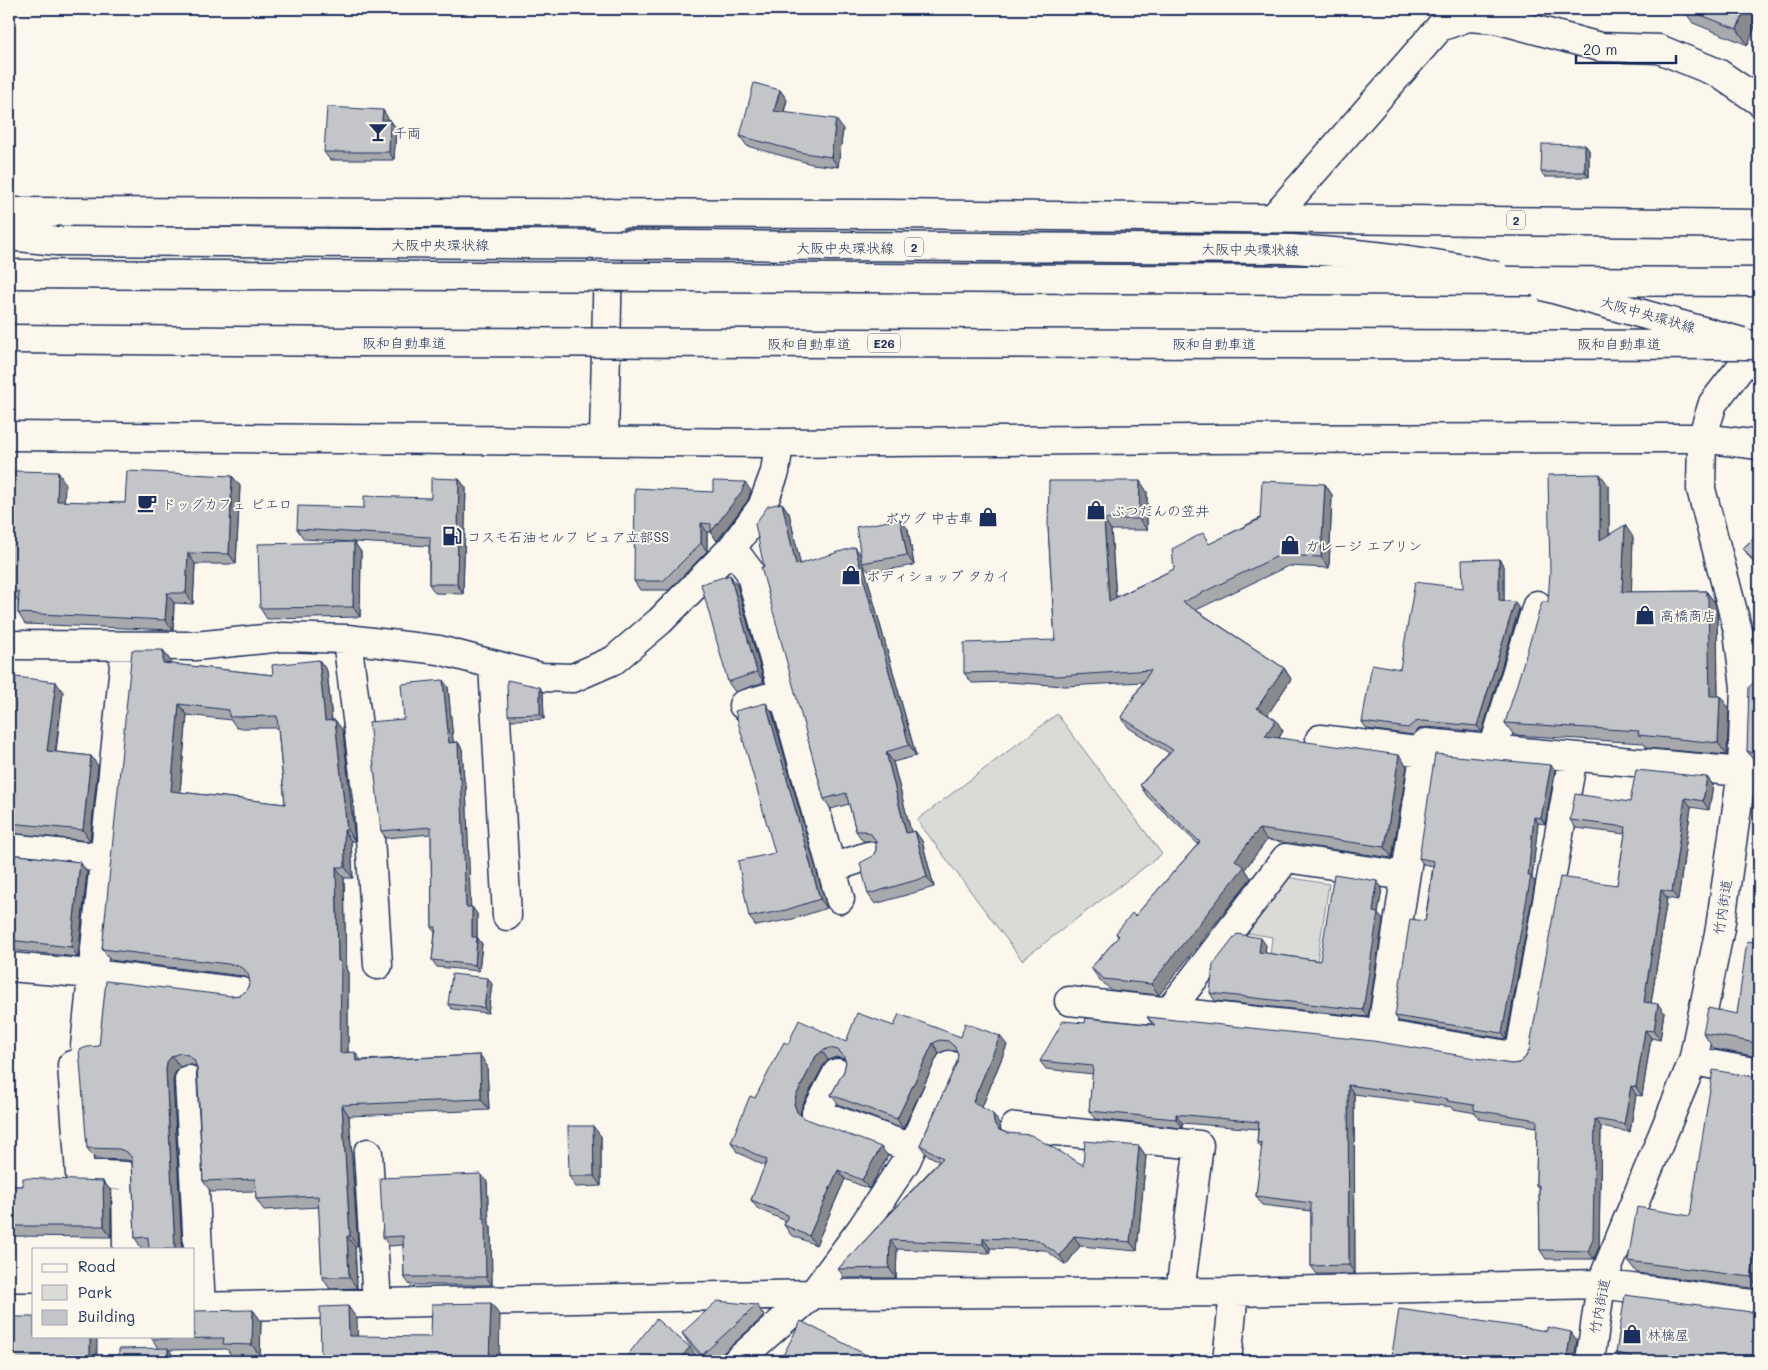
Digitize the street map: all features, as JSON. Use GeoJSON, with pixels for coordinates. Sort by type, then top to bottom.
{"type":"FeatureCollection","features":[{"type":"Feature","properties":{"kind":"main road"},"geometry":{"type":"LineString","coordinates":[[1274,217],[1440,27],[1468,17],[1496,19],[1600,47],[1659,50],[1718,73],[1759,101]]}},
{"type":"Feature","properties":{"kind":"main road","name":"2"},"geometry":{"type":"LineString","coordinates":[[9,212],[1274,217],[1759,224]]}},
{"type":"Feature","properties":{"kind":"main road"},"geometry":{"type":"LineString","coordinates":[[604,441],[609,213]]}},
{"type":"Feature","properties":{"kind":"main road","name":"大阪中央環状線"},"geometry":{"type":"LineString","coordinates":[[9,236],[57,241],[1292,249],[1379,255],[1466,269],[1580,295],[1759,345]]}},
{"type":"Feature","properties":{"kind":"main road"},"geometry":{"type":"LineString","coordinates":[[9,274],[1759,282]]}},
{"type":"Feature","properties":{"kind":"main road","name":"阪和自動車道"},"geometry":{"type":"LineString","coordinates":[[9,340],[1759,345]]}},
{"type":"Feature","properties":{"kind":"main road","name":"竹内街道"},"geometry":{"type":"LineString","coordinates":[[1590,1361],[1601,1284],[1693,1061],[1720,928],[1742,772],[1745,687],[1738,631],[1701,490],[1702,438],[1713,403],[1759,345]]}},
{"type":"Feature","properties":{"kind":"main road"},"geometry":{"type":"LineString","coordinates":[[9,436],[780,443],[1194,439],[1702,438],[1759,433]]}},
{"type":"Feature","properties":{"kind":"main road"},"geometry":{"type":"LineString","coordinates":[[1702,438],[1759,445]]}},
{"type":"Feature","properties":{"kind":"main road"},"geometry":{"type":"LineString","coordinates":[[9,645],[195,646],[283,637],[347,639],[438,650],[542,677],[574,678],[614,660],[660,620],[732,548],[762,507],[775,472],[780,443]]}},
{"type":"Feature","properties":{"kind":"main road"},"geometry":{"type":"LineString","coordinates":[[732,548],[750,572],[840,899]]}},
{"type":"Feature","properties":{"kind":"main road"},"geometry":{"type":"LineString","coordinates":[[1493,749],[1536,605]]}},
{"type":"Feature","properties":{"kind":"main road"},"geometry":{"type":"LineString","coordinates":[[347,639],[368,806],[378,965]]}},
{"type":"Feature","properties":{"kind":"main road"},"geometry":{"type":"LineString","coordinates":[[126,646],[92,974],[79,1055],[80,1174],[126,1176],[127,1248]]}},
{"type":"Feature","properties":{"kind":"main road"},"geometry":{"type":"LineString","coordinates":[[493,665],[507,916]]}},
{"type":"Feature","properties":{"kind":"main road"},"geometry":{"type":"LineString","coordinates":[[743,705],[782,693]]}},
{"type":"Feature","properties":{"kind":"main road"},"geometry":{"type":"LineString","coordinates":[[1320,739],[1424,752]]}},
{"type":"Feature","properties":{"kind":"main road"},"geometry":{"type":"LineString","coordinates":[[1381,1034],[1426,743],[1742,772]]}},
{"type":"Feature","properties":{"kind":"main road"},"geometry":{"type":"LineString","coordinates":[[1069,1001],[1381,1034],[1519,1057],[1573,757]]}},
{"type":"Feature","properties":{"kind":"main road"},"geometry":{"type":"LineString","coordinates":[[9,848],[104,858]]}},
{"type":"Feature","properties":{"kind":"main road"},"geometry":{"type":"LineString","coordinates":[[832,868],[868,856]]}},
{"type":"Feature","properties":{"kind":"main road"},"geometry":{"type":"LineString","coordinates":[[1169,1012],[1286,858],[1405,876]]}},
{"type":"Feature","properties":{"kind":"main road"},"geometry":{"type":"LineString","coordinates":[[9,967],[92,974],[242,992]]}},
{"type":"Feature","properties":{"kind":"main road"},"geometry":{"type":"LineString","coordinates":[[1693,1061],[1759,1072]]}},
{"type":"Feature","properties":{"kind":"main road"},"geometry":{"type":"LineString","coordinates":[[737,1361],[813,1294],[862,1228],[906,1161],[949,1065]]}},
{"type":"Feature","properties":{"kind":"main road"},"geometry":{"type":"LineString","coordinates":[[837,1073],[816,1113],[911,1148]]}},
{"type":"Feature","properties":{"kind":"main road"},"geometry":{"type":"LineString","coordinates":[[189,1080],[195,1248]]}},
{"type":"Feature","properties":{"kind":"main road"},"geometry":{"type":"LineString","coordinates":[[1015,1127],[1199,1145],[1180,1292]]}},
{"type":"Feature","properties":{"kind":"main road"},"geometry":{"type":"LineString","coordinates":[[368,1153],[377,1304]]}},
{"type":"Feature","properties":{"kind":"main road"},"geometry":{"type":"LineString","coordinates":[[195,1250],[197,1307],[813,1294],[1234,1292],[1601,1284],[1759,1305]]}},
{"type":"Feature","properties":{"kind":"main road"},"geometry":{"type":"LineString","coordinates":[[1227,1361],[1234,1292]]}},
{"type":"Feature","properties":{"kind":"main road"},"geometry":{"type":"LineString","coordinates":[[9,1307],[32,1307]]}},
{"type":"Feature","properties":{"kind":"green space"},"geometry":{"type":"Polygon","coordinates":[[[1057,714],[1162,854],[1022,960],[917,820],[1057,714]]]}},
{"type":"Feature","properties":{"kind":"green space"},"geometry":{"type":"Polygon","coordinates":[[[1286,877],[1329,884],[1317,962],[1270,955],[1272,937],[1248,933],[1286,877]]]}},
{"type":"Feature","properties":{"kind":"building"},"geometry":{"type":"Polygon","coordinates":[[[1685,9],[1745,9],[1737,29],[1685,9]]]}},
{"type":"Feature","properties":{"kind":"building"},"geometry":{"type":"Polygon","coordinates":[[[754,83],[780,90],[774,111],[836,119],[831,157],[804,153],[740,136],[754,83]]]}},
{"type":"Feature","properties":{"kind":"building"},"geometry":{"type":"Polygon","coordinates":[[[327,107],[383,110],[382,120],[390,120],[389,152],[324,152],[327,107]]]}},
{"type":"Feature","properties":{"kind":"building"},"geometry":{"type":"Polygon","coordinates":[[[1542,144],[1585,145],[1585,172],[1541,172],[1542,144]]]}},
{"type":"Feature","properties":{"kind":"building"},"geometry":{"type":"Polygon","coordinates":[[[14,471],[58,472],[57,501],[125,503],[127,471],[232,476],[229,554],[188,553],[186,593],[167,593],[165,620],[18,613],[19,592],[11,592],[12,581],[9,580],[9,514],[13,515],[14,471]]]}},
{"type":"Feature","properties":{"kind":"building"},"geometry":{"type":"Polygon","coordinates":[[[1600,474],[1600,540],[1625,525],[1622,592],[1706,591],[1708,599],[1710,696],[1720,696],[1718,743],[1638,735],[1639,731],[1505,723],[1542,602],[1548,602],[1550,572],[1548,475],[1600,474]]]}},
{"type":"Feature","properties":{"kind":"building"},"geometry":{"type":"Polygon","coordinates":[[[431,478],[459,479],[457,584],[429,584],[430,537],[297,529],[298,506],[364,508],[364,496],[431,498],[431,478]]]}},
{"type":"Feature","properties":{"kind":"building"},"geometry":{"type":"Polygon","coordinates":[[[713,481],[745,482],[742,491],[711,532],[711,524],[701,523],[701,543],[663,581],[634,581],[635,488],[713,492],[713,481]]]}},
{"type":"Feature","properties":{"kind":"building"},"geometry":{"type":"Polygon","coordinates":[[[1049,481],[1140,481],[1139,519],[1104,519],[1109,601],[1174,569],[1172,549],[1203,533],[1209,544],[1260,519],[1262,481],[1325,484],[1321,557],[1280,555],[1183,602],[1284,668],[1257,708],[1276,720],[1265,736],[1399,755],[1385,847],[1259,829],[1235,860],[1244,867],[1151,984],[1104,979],[1091,968],[1119,936],[1116,933],[1132,913],[1135,916],[1200,842],[1140,785],[1173,750],[1121,717],[1151,670],[1057,676],[1000,672],[964,673],[964,643],[1055,640],[1048,527],[1049,481]]]}},
{"type":"Feature","properties":{"kind":"building"},"geometry":{"type":"Polygon","coordinates":[[[782,503],[796,565],[855,547],[909,745],[886,752],[906,833],[915,831],[927,877],[868,894],[860,863],[873,856],[876,850],[876,841],[871,834],[864,831],[856,831],[846,793],[824,799],[761,567],[764,567],[755,524],[768,506],[782,503]]]}},
{"type":"Feature","properties":{"kind":"building"},"geometry":{"type":"Polygon","coordinates":[[[900,519],[907,555],[862,563],[856,527],[900,519]]]}},
{"type":"Feature","properties":{"kind":"building"},"geometry":{"type":"Polygon","coordinates":[[[1759,534],[1759,567],[1743,548],[1759,534]]]}},
{"type":"Feature","properties":{"kind":"building"},"geometry":{"type":"Polygon","coordinates":[[[354,542],[353,607],[260,608],[258,544],[354,542]]]}},
{"type":"Feature","properties":{"kind":"building"},"geometry":{"type":"Polygon","coordinates":[[[1499,559],[1499,600],[1515,602],[1477,726],[1423,721],[1415,722],[1408,728],[1362,722],[1372,664],[1400,669],[1415,582],[1463,588],[1462,560],[1499,559]]]}},
{"type":"Feature","properties":{"kind":"building"},"geometry":{"type":"Polygon","coordinates":[[[730,575],[757,672],[728,682],[701,584],[730,575]]]}},
{"type":"Feature","properties":{"kind":"building"},"geometry":{"type":"Polygon","coordinates":[[[132,650],[163,650],[163,663],[273,675],[272,665],[319,660],[325,721],[335,720],[347,830],[344,830],[345,867],[336,867],[338,961],[341,961],[340,1053],[355,1052],[356,1061],[480,1055],[481,1099],[342,1105],[350,1236],[347,1236],[349,1277],[322,1277],[318,1196],[256,1199],[255,1179],[203,1181],[197,1068],[194,1060],[188,1055],[180,1053],[172,1056],[167,1062],[166,1070],[175,1248],[149,1248],[148,1237],[135,1238],[132,1158],[127,1152],[119,1149],[87,1148],[79,1050],[99,1046],[106,981],[232,996],[240,995],[246,991],[250,982],[248,974],[244,969],[236,965],[102,949],[132,650]],[[179,704],[171,791],[285,804],[277,716],[229,717],[229,710],[179,704]]]}},
{"type":"Feature","properties":{"kind":"building"},"geometry":{"type":"Polygon","coordinates":[[[16,677],[56,682],[47,751],[91,756],[83,830],[9,823],[9,686],[15,686],[16,677]]]}},
{"type":"Feature","properties":{"kind":"building"},"geometry":{"type":"Polygon","coordinates":[[[1759,677],[1759,755],[1747,751],[1749,687],[1759,677]]]}},
{"type":"Feature","properties":{"kind":"building"},"geometry":{"type":"Polygon","coordinates":[[[443,680],[449,743],[458,742],[466,907],[472,907],[472,937],[477,937],[475,965],[432,960],[436,927],[432,927],[431,827],[381,831],[369,722],[404,719],[401,684],[443,680]]]}},
{"type":"Feature","properties":{"kind":"building"},"geometry":{"type":"Polygon","coordinates":[[[507,680],[540,687],[540,714],[508,715],[507,680]]]}},
{"type":"Feature","properties":{"kind":"building"},"geometry":{"type":"Polygon","coordinates":[[[766,703],[820,899],[786,910],[749,917],[738,861],[775,853],[735,711],[766,703]]]}},
{"type":"Feature","properties":{"kind":"building"},"geometry":{"type":"Polygon","coordinates":[[[1435,754],[1551,765],[1541,818],[1534,817],[1528,876],[1531,876],[1502,1033],[1395,1016],[1410,919],[1425,921],[1430,891],[1434,861],[1419,858],[1435,754]]]}},
{"type":"Feature","properties":{"kind":"building"},"geometry":{"type":"Polygon","coordinates":[[[1636,770],[1707,777],[1703,801],[1685,798],[1672,892],[1661,890],[1644,1002],[1658,1004],[1654,1031],[1645,1030],[1636,1087],[1631,1086],[1624,1124],[1595,1119],[1593,1239],[1588,1251],[1540,1250],[1539,1185],[1536,1185],[1537,1120],[1474,1110],[1474,1105],[1447,1101],[1448,1099],[1348,1085],[1349,1265],[1311,1266],[1311,1203],[1256,1196],[1262,1143],[1257,1142],[1259,1122],[1176,1114],[1176,1119],[1089,1111],[1093,1066],[1040,1061],[1063,1021],[1085,1023],[1086,1018],[1155,1025],[1147,1017],[1373,1041],[1511,1064],[1519,1063],[1529,1051],[1560,877],[1617,885],[1626,827],[1570,820],[1575,794],[1630,802],[1636,770]]]}},
{"type":"Feature","properties":{"kind":"building"},"geometry":{"type":"Polygon","coordinates":[[[9,854],[80,862],[71,947],[9,940],[9,854]]]}},
{"type":"Feature","properties":{"kind":"building"},"geometry":{"type":"Polygon","coordinates":[[[1334,874],[1377,881],[1373,912],[1378,913],[1363,1010],[1210,993],[1213,965],[1237,934],[1261,938],[1259,952],[1320,961],[1334,874]]]}},
{"type":"Feature","properties":{"kind":"building"},"geometry":{"type":"Polygon","coordinates":[[[1747,941],[1759,943],[1759,1046],[1751,1042],[1703,1033],[1708,1008],[1737,1014],[1747,941]]]}},
{"type":"Feature","properties":{"kind":"building"},"geometry":{"type":"Polygon","coordinates":[[[452,974],[488,978],[484,1008],[448,1004],[452,974]]]}},
{"type":"Feature","properties":{"kind":"building"},"geometry":{"type":"Polygon","coordinates":[[[857,1013],[894,1026],[899,1014],[961,1037],[965,1023],[1000,1036],[973,1102],[993,1114],[994,1123],[999,1130],[1007,1133],[1031,1135],[1083,1165],[1085,1141],[1139,1146],[1130,1242],[1074,1236],[1060,1256],[1038,1240],[983,1238],[983,1244],[890,1240],[889,1268],[838,1269],[943,1158],[920,1145],[957,1062],[958,1054],[955,1047],[948,1041],[940,1040],[933,1043],[897,1119],[831,1095],[844,1071],[846,1062],[838,1050],[829,1048],[816,1056],[796,1096],[794,1104],[797,1112],[804,1118],[881,1147],[862,1180],[838,1170],[809,1236],[784,1225],[788,1215],[751,1200],[767,1160],[731,1142],[750,1096],[755,1098],[784,1042],[788,1044],[799,1020],[846,1042],[857,1013]]]}},
{"type":"Feature","properties":{"kind":"building"},"geometry":{"type":"Polygon","coordinates":[[[1713,1070],[1748,1076],[1756,1075],[1759,1072],[1759,1232],[1751,1277],[1628,1261],[1637,1207],[1690,1216],[1713,1070]]]}},
{"type":"Feature","properties":{"kind":"building"},"geometry":{"type":"Polygon","coordinates":[[[568,1126],[593,1126],[594,1176],[569,1176],[568,1126]]]}},
{"type":"Feature","properties":{"kind":"building"},"geometry":{"type":"Polygon","coordinates":[[[481,1174],[483,1218],[485,1218],[486,1277],[404,1277],[403,1236],[383,1237],[380,1178],[481,1174]]]}},
{"type":"Feature","properties":{"kind":"building"},"geometry":{"type":"Polygon","coordinates":[[[23,1178],[103,1181],[104,1226],[9,1226],[9,1186],[23,1186],[23,1178]]]}},
{"type":"Feature","properties":{"kind":"building"},"geometry":{"type":"Polygon","coordinates":[[[1625,1295],[1751,1312],[1759,1311],[1759,1361],[1630,1361],[1631,1356],[1616,1353],[1625,1295]]]}},
{"type":"Feature","properties":{"kind":"building"},"geometry":{"type":"Polygon","coordinates":[[[717,1301],[757,1305],[702,1355],[682,1333],[717,1301]]]}},
{"type":"Feature","properties":{"kind":"building"},"geometry":{"type":"Polygon","coordinates":[[[491,1303],[489,1361],[321,1361],[320,1307],[348,1306],[349,1336],[431,1337],[432,1304],[491,1303]]]}},
{"type":"Feature","properties":{"kind":"building"},"geometry":{"type":"Polygon","coordinates":[[[1399,1309],[1547,1331],[1547,1327],[1571,1332],[1566,1361],[1391,1361],[1399,1309]]]}},
{"type":"Feature","properties":{"kind":"building"},"geometry":{"type":"Polygon","coordinates":[[[253,1310],[252,1345],[223,1344],[224,1338],[152,1339],[195,1338],[195,1311],[253,1310]]]}},
{"type":"Feature","properties":{"kind":"building"},"geometry":{"type":"Polygon","coordinates":[[[9,1317],[32,1317],[32,1338],[90,1338],[90,1361],[9,1361],[9,1317]]]}},
{"type":"Feature","properties":{"kind":"building"},"geometry":{"type":"Polygon","coordinates":[[[656,1319],[690,1347],[678,1361],[623,1361],[656,1319]]]}},
{"type":"Feature","properties":{"kind":"building"},"geometry":{"type":"Polygon","coordinates":[[[801,1321],[878,1361],[780,1361],[801,1321]]]}},
{"type":"Feature","properties":{"kind":"building"},"geometry":{"type":"Polygon","coordinates":[[[168,1348],[168,1361],[119,1361],[119,1349],[168,1348]]]}},
{"type":"Feature","properties":{"kind":"place","name":"千両"},"geometry":{"type":"Point","coordinates":[378,132]}},
{"type":"Feature","properties":{"kind":"place","name":"ドッグカフェ ピエロ"},"geometry":{"type":"Point","coordinates":[147,503]}},
{"type":"Feature","properties":{"kind":"place","name":"ぶつだんの笠井"},"geometry":{"type":"Point","coordinates":[1096,510]}},
{"type":"Feature","properties":{"kind":"place","name":"ボウグ 中古車"},"geometry":{"type":"Point","coordinates":[988,517]}},
{"type":"Feature","properties":{"kind":"place","name":"コスモ石油セルフ ピュア立部SS"},"geometry":{"type":"Point","coordinates":[452,536]}},
{"type":"Feature","properties":{"kind":"place","name":"ガレージ エブリン"},"geometry":{"type":"Point","coordinates":[1290,545]}},
{"type":"Feature","properties":{"kind":"place","name":"ボディショップ タカイ"},"geometry":{"type":"Point","coordinates":[851,575]}},
{"type":"Feature","properties":{"kind":"place","name":"高橋商店"},"geometry":{"type":"Point","coordinates":[1645,615]}},
{"type":"Feature","properties":{"kind":"place","name":"林檎屋"},"geometry":{"type":"Point","coordinates":[1632,1334]}}]}
